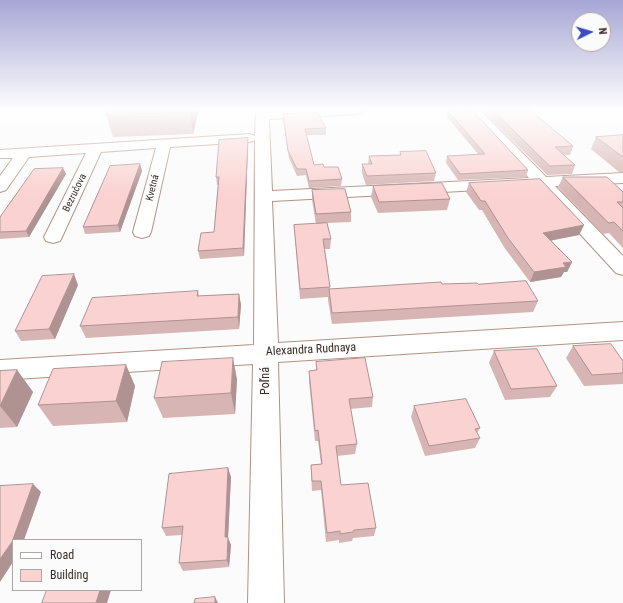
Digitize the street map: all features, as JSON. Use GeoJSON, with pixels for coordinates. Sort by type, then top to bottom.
{"type":"FeatureCollection","features":[{"type":"Feature","properties":{"kind":"street"},"geometry":{"type":"LineString","coordinates":[[0,154],[261,138]]}},
{"type":"Feature","properties":{"kind":"street","name":"Poľná"},"geometry":{"type":"LineString","coordinates":[[263,138],[266,352],[266,603]]}},
{"type":"Feature","properties":{"kind":"street"},"geometry":{"type":"LineString","coordinates":[[500,138],[623,268]]}},
{"type":"Feature","properties":{"kind":"street","name":"Kvetná"},"geometry":{"type":"LineString","coordinates":[[142,232],[164,144]]}},
{"type":"Feature","properties":{"kind":"street","name":"Bezručova"},"geometry":{"type":"LineString","coordinates":[[53,237],[96,148]]}},
{"type":"Feature","properties":{"kind":"street"},"geometry":{"type":"LineString","coordinates":[[0,187],[24,153]]}},
{"type":"Feature","properties":{"kind":"street"},"geometry":{"type":"LineString","coordinates":[[264,196],[623,178]]}},
{"type":"Feature","properties":{"kind":"street","name":"Alexandra Rudnaya"},"geometry":{"type":"LineString","coordinates":[[0,370],[266,352],[623,331]]}},
{"type":"Feature","properties":{"kind":"building"},"geometry":{"type":"Polygon","coordinates":[[[248,138],[243,248],[198,251],[201,233],[214,232],[219,177],[216,177],[219,140],[248,138]]]}},
{"type":"Feature","properties":{"kind":"building"},"geometry":{"type":"Polygon","coordinates":[[[286,138],[307,138],[314,165],[323,164],[324,167],[338,167],[342,179],[309,181],[306,169],[297,169],[288,151],[286,138]]]}},
{"type":"Feature","properties":{"kind":"building"},"geometry":{"type":"Polygon","coordinates":[[[471,138],[498,138],[528,170],[460,174],[447,156],[485,154],[471,138]]]}},
{"type":"Feature","properties":{"kind":"building"},"geometry":{"type":"Polygon","coordinates":[[[522,138],[564,138],[573,146],[555,147],[575,165],[550,166],[522,138]]]}},
{"type":"Feature","properties":{"kind":"building"},"geometry":{"type":"Polygon","coordinates":[[[598,138],[623,138],[623,157],[598,138]]]}},
{"type":"Feature","properties":{"kind":"building"},"geometry":{"type":"Polygon","coordinates":[[[426,151],[436,173],[367,176],[362,164],[372,164],[369,156],[401,155],[400,152],[426,151]]]}},
{"type":"Feature","properties":{"kind":"building"},"geometry":{"type":"Polygon","coordinates":[[[140,164],[118,225],[83,227],[110,166],[140,164]]]}},
{"type":"Feature","properties":{"kind":"building"},"geometry":{"type":"Polygon","coordinates":[[[63,168],[26,231],[0,232],[0,217],[34,169],[63,168]]]}},
{"type":"Feature","properties":{"kind":"building"},"geometry":{"type":"Polygon","coordinates":[[[563,177],[607,177],[623,192],[623,202],[617,202],[623,208],[623,231],[614,222],[609,223],[563,177]]]}},
{"type":"Feature","properties":{"kind":"building"},"geometry":{"type":"Polygon","coordinates":[[[540,179],[584,225],[543,233],[572,262],[563,263],[566,267],[534,272],[508,238],[485,201],[481,201],[469,183],[540,179]]]}},
{"type":"Feature","properties":{"kind":"building"},"geometry":{"type":"Polygon","coordinates":[[[442,183],[450,199],[379,202],[373,186],[442,183]]]}},
{"type":"Feature","properties":{"kind":"building"},"geometry":{"type":"Polygon","coordinates":[[[345,189],[351,212],[316,214],[312,190],[345,189]]]}},
{"type":"Feature","properties":{"kind":"building"},"geometry":{"type":"Polygon","coordinates":[[[327,223],[331,239],[323,239],[330,287],[300,289],[294,225],[327,223]]]}},
{"type":"Feature","properties":{"kind":"building"},"geometry":{"type":"Polygon","coordinates":[[[74,274],[49,329],[15,331],[42,276],[74,274]]]}},
{"type":"Feature","properties":{"kind":"building"},"geometry":{"type":"Polygon","coordinates":[[[526,281],[538,301],[332,313],[329,289],[441,282],[442,284],[478,284],[526,281]]]}},
{"type":"Feature","properties":{"kind":"building"},"geometry":{"type":"Polygon","coordinates":[[[198,291],[197,296],[239,294],[238,317],[80,326],[92,298],[198,291]]]}},
{"type":"Feature","properties":{"kind":"building"},"geometry":{"type":"Polygon","coordinates":[[[611,344],[623,361],[623,373],[592,375],[573,346],[611,344]]]}},
{"type":"Feature","properties":{"kind":"building"},"geometry":{"type":"Polygon","coordinates":[[[537,349],[557,386],[511,389],[494,351],[537,349]]]}},
{"type":"Feature","properties":{"kind":"building"},"geometry":{"type":"Polygon","coordinates":[[[233,358],[231,393],[154,398],[162,362],[233,358]]]}},
{"type":"Feature","properties":{"kind":"building"},"geometry":{"type":"Polygon","coordinates":[[[365,358],[373,397],[349,399],[357,444],[336,446],[341,485],[368,483],[376,528],[354,530],[353,532],[340,534],[340,531],[327,533],[321,481],[312,481],[311,465],[322,464],[318,430],[315,431],[309,371],[317,370],[316,362],[365,358]]]}},
{"type":"Feature","properties":{"kind":"building"},"geometry":{"type":"Polygon","coordinates":[[[126,365],[116,401],[38,405],[53,369],[126,365]]]}},
{"type":"Feature","properties":{"kind":"building"},"geometry":{"type":"Polygon","coordinates":[[[17,370],[0,406],[0,371],[17,370]]]}},
{"type":"Feature","properties":{"kind":"building"},"geometry":{"type":"Polygon","coordinates":[[[466,399],[480,428],[475,429],[480,438],[429,446],[414,406],[466,399]]]}},
{"type":"Feature","properties":{"kind":"building"},"geometry":{"type":"Polygon","coordinates":[[[228,468],[225,537],[228,537],[227,560],[179,563],[183,526],[162,528],[169,474],[228,468]]]}},
{"type":"Feature","properties":{"kind":"building"},"geometry":{"type":"Polygon","coordinates":[[[33,484],[12,542],[0,559],[0,486],[33,484]]]}},
{"type":"Feature","properties":{"kind":"building"},"geometry":{"type":"Polygon","coordinates":[[[47,591],[100,591],[96,603],[42,603],[47,591]]]}},
{"type":"Feature","properties":{"kind":"building"},"geometry":{"type":"Polygon","coordinates":[[[215,597],[215,603],[194,603],[195,599],[215,597]]]}}]}
